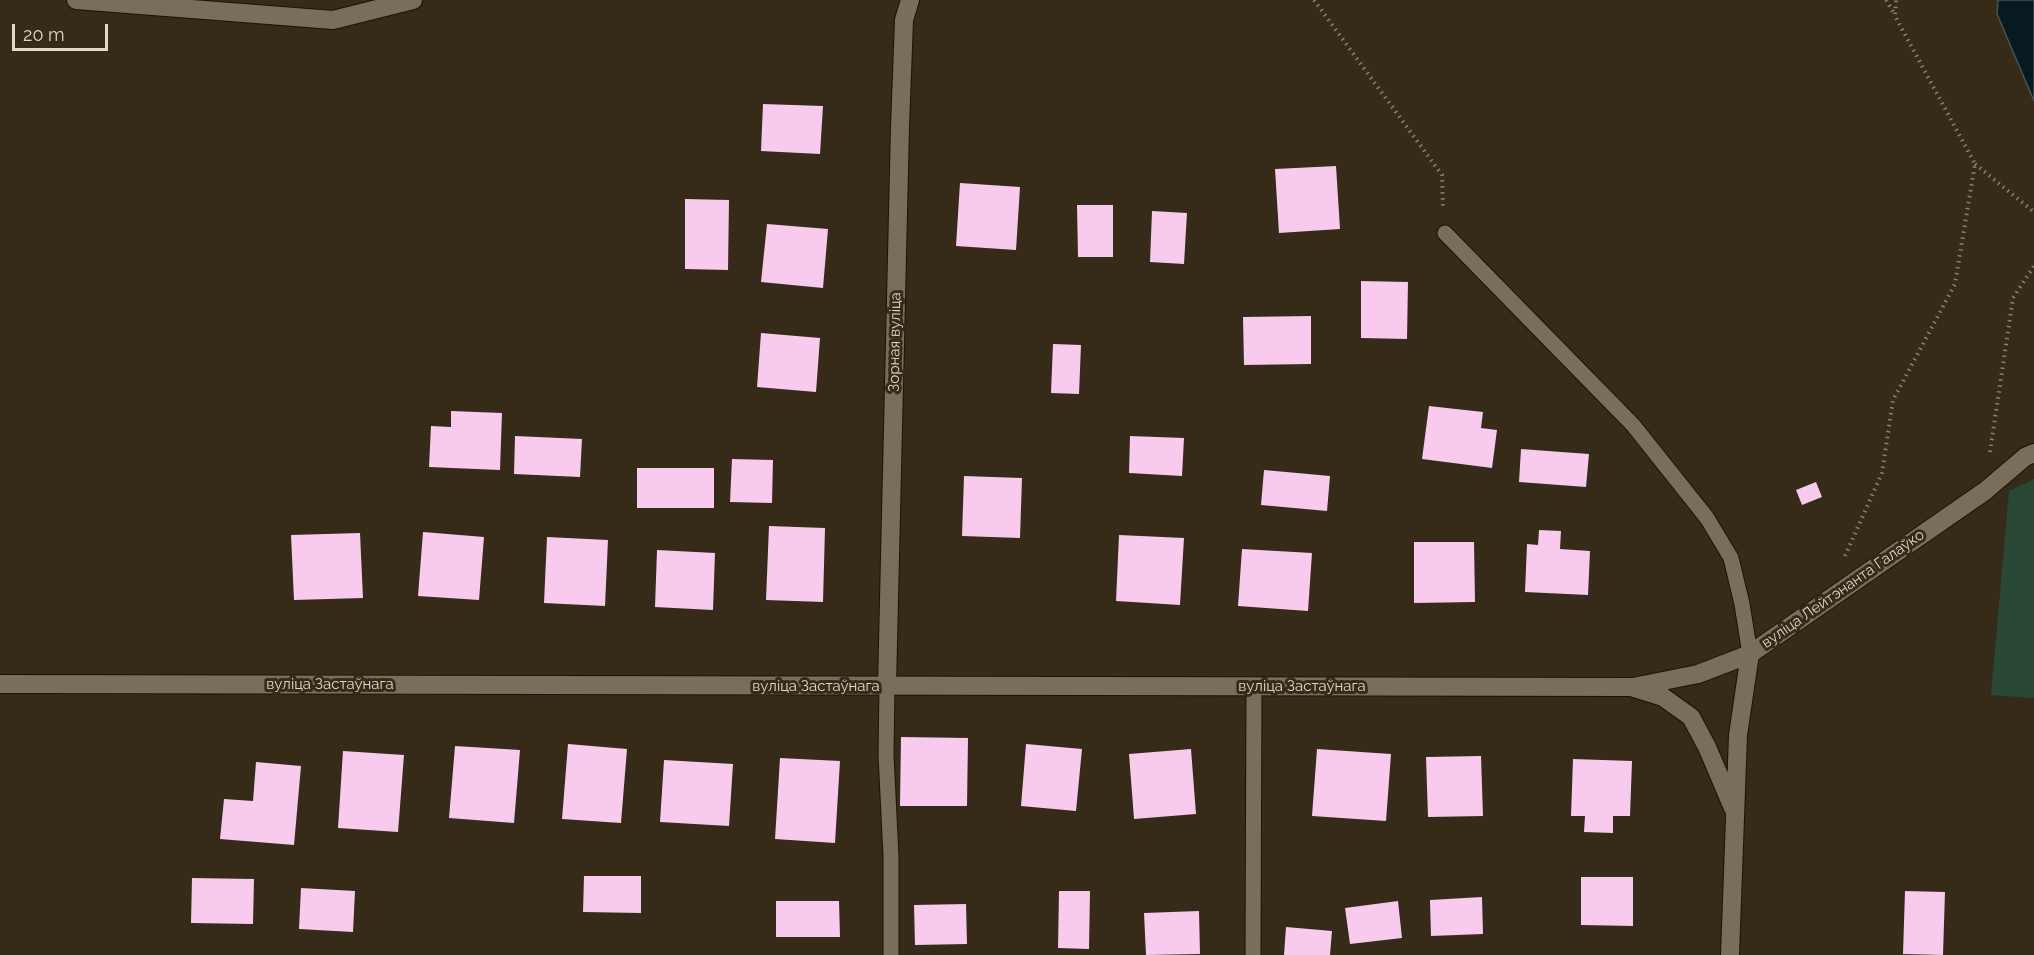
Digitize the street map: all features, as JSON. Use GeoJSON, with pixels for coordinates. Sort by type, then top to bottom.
{"type":"FeatureCollection","features":[{"type":"Feature","properties":{"kind":"street"},"geometry":{"type":"LineString","coordinates":[[84,0],[333,20],[413,0]]}},
{"type":"Feature","properties":{"kind":"street","name":"Зорная вуліца"},"geometry":{"type":"LineString","coordinates":[[887,686],[900,116],[904,20],[910,0]]}},
{"type":"Feature","properties":{"kind":"street","name":"вуліца Лейтэнанта Галаўко"},"geometry":{"type":"LineString","coordinates":[[1633,687],[1698,674],[1750,654],[1985,491],[2025,457],[2034,453]]}},
{"type":"Feature","properties":{"kind":"street"},"geometry":{"type":"LineString","coordinates":[[1730,955],[1738,735],[1750,654]]}},
{"type":"Feature","properties":{"kind":"street","name":"вуліца Застаўнага"},"geometry":{"type":"LineString","coordinates":[[0,684],[1633,687]]}},
{"type":"Feature","properties":{"kind":"street"},"geometry":{"type":"LineString","coordinates":[[1633,687],[1663,696],[1691,717],[1707,747],[1734,811]]}},
{"type":"Feature","properties":{"kind":"lane"},"geometry":{"type":"LineString","coordinates":[[1445,233],[1633,425],[1707,518],[1731,558],[1743,604],[1750,654]]}},
{"type":"Feature","properties":{"kind":"lane"},"geometry":{"type":"LineString","coordinates":[[887,686],[886,755],[891,856],[891,955]]}},
{"type":"Feature","properties":{"kind":"lane"},"geometry":{"type":"LineString","coordinates":[[1253,955],[1254,686]]}},
{"type":"Feature","properties":{"kind":"path"},"geometry":{"type":"LineString","coordinates":[[1314,0],[1442,175],[1445,233]]}},
{"type":"Feature","properties":{"kind":"path"},"geometry":{"type":"LineString","coordinates":[[1886,0],[1975,164],[2034,212]]}},
{"type":"Feature","properties":{"kind":"path"},"geometry":{"type":"LineString","coordinates":[[1895,16],[1896,0]]}},
{"type":"Feature","properties":{"kind":"path"},"geometry":{"type":"LineString","coordinates":[[1837,593],[1834,582],[1882,473],[1893,399],[1955,284],[1975,164]]}},
{"type":"Feature","properties":{"kind":"path"},"geometry":{"type":"LineString","coordinates":[[1985,491],[2013,298],[2034,266]]}},
{"type":"Feature","properties":{"kind":"green space"},"geometry":{"type":"Polygon","coordinates":[[[2034,479],[2034,698],[1991,695],[2009,491],[2034,479]]]}},
{"type":"Feature","properties":{"kind":"water"},"geometry":{"type":"Polygon","coordinates":[[[1998,0],[2034,0],[2034,101],[1997,14],[1998,0]]]}},
{"type":"Feature","properties":{"kind":"building"},"geometry":{"type":"Polygon","coordinates":[[[763,104],[823,106],[820,154],[761,151],[763,104]]]}},
{"type":"Feature","properties":{"kind":"building"},"geometry":{"type":"Polygon","coordinates":[[[1336,166],[1340,229],[1279,233],[1275,169],[1336,166]]]}},
{"type":"Feature","properties":{"kind":"building"},"geometry":{"type":"Polygon","coordinates":[[[960,183],[1020,187],[1016,250],[956,246],[960,183]]]}},
{"type":"Feature","properties":{"kind":"building"},"geometry":{"type":"Polygon","coordinates":[[[685,199],[729,200],[728,270],[685,269],[685,199]]]}},
{"type":"Feature","properties":{"kind":"building"},"geometry":{"type":"Polygon","coordinates":[[[1077,205],[1113,205],[1113,257],[1078,257],[1077,205]]]}},
{"type":"Feature","properties":{"kind":"building"},"geometry":{"type":"Polygon","coordinates":[[[1152,211],[1187,213],[1184,264],[1150,262],[1152,211]]]}},
{"type":"Feature","properties":{"kind":"building"},"geometry":{"type":"Polygon","coordinates":[[[767,224],[828,229],[823,288],[761,282],[767,224]]]}},
{"type":"Feature","properties":{"kind":"building"},"geometry":{"type":"Polygon","coordinates":[[[1361,281],[1408,282],[1407,339],[1361,338],[1361,281]]]}},
{"type":"Feature","properties":{"kind":"building"},"geometry":{"type":"Polygon","coordinates":[[[1311,316],[1311,364],[1244,365],[1243,317],[1311,316]]]}},
{"type":"Feature","properties":{"kind":"building"},"geometry":{"type":"Polygon","coordinates":[[[761,333],[820,338],[816,392],[757,387],[761,333]]]}},
{"type":"Feature","properties":{"kind":"building"},"geometry":{"type":"Polygon","coordinates":[[[1053,344],[1081,345],[1079,394],[1051,393],[1053,344]]]}},
{"type":"Feature","properties":{"kind":"building"},"geometry":{"type":"Polygon","coordinates":[[[1429,406],[1483,412],[1481,428],[1497,430],[1492,468],[1422,459],[1429,406]]]}},
{"type":"Feature","properties":{"kind":"building"},"geometry":{"type":"Polygon","coordinates":[[[451,411],[502,413],[500,470],[429,467],[431,426],[451,427],[451,411]]]}},
{"type":"Feature","properties":{"kind":"building"},"geometry":{"type":"Polygon","coordinates":[[[515,436],[582,439],[580,477],[514,474],[515,436]]]}},
{"type":"Feature","properties":{"kind":"building"},"geometry":{"type":"Polygon","coordinates":[[[1130,436],[1184,438],[1182,476],[1129,473],[1130,436]]]}},
{"type":"Feature","properties":{"kind":"building"},"geometry":{"type":"Polygon","coordinates":[[[1521,449],[1589,454],[1586,487],[1519,482],[1521,449]]]}},
{"type":"Feature","properties":{"kind":"building"},"geometry":{"type":"Polygon","coordinates":[[[732,459],[773,460],[772,503],[730,502],[732,459]]]}},
{"type":"Feature","properties":{"kind":"building"},"geometry":{"type":"Polygon","coordinates":[[[637,468],[714,468],[714,508],[637,508],[637,468]]]}},
{"type":"Feature","properties":{"kind":"building"},"geometry":{"type":"Polygon","coordinates":[[[1264,470],[1330,476],[1327,511],[1261,505],[1264,470]]]}},
{"type":"Feature","properties":{"kind":"building"},"geometry":{"type":"Polygon","coordinates":[[[964,476],[1022,478],[1020,538],[962,536],[964,476]]]}},
{"type":"Feature","properties":{"kind":"building"},"geometry":{"type":"Polygon","coordinates":[[[1816,482],[1822,497],[1802,505],[1796,490],[1816,482]]]}},
{"type":"Feature","properties":{"kind":"building"},"geometry":{"type":"Polygon","coordinates":[[[769,526],[825,528],[823,602],[766,600],[769,526]]]}},
{"type":"Feature","properties":{"kind":"building"},"geometry":{"type":"Polygon","coordinates":[[[1539,530],[1561,531],[1560,549],[1590,551],[1588,595],[1525,592],[1527,544],[1538,545],[1539,530]]]}},
{"type":"Feature","properties":{"kind":"building"},"geometry":{"type":"Polygon","coordinates":[[[423,532],[484,537],[479,600],[418,596],[423,532]]]}},
{"type":"Feature","properties":{"kind":"building"},"geometry":{"type":"Polygon","coordinates":[[[360,533],[363,598],[294,600],[291,535],[360,533]]]}},
{"type":"Feature","properties":{"kind":"building"},"geometry":{"type":"Polygon","coordinates":[[[1119,535],[1184,538],[1180,605],[1116,601],[1119,535]]]}},
{"type":"Feature","properties":{"kind":"building"},"geometry":{"type":"Polygon","coordinates":[[[547,537],[608,540],[605,606],[544,603],[547,537]]]}},
{"type":"Feature","properties":{"kind":"building"},"geometry":{"type":"Polygon","coordinates":[[[1414,542],[1474,542],[1475,602],[1414,603],[1414,542]]]}},
{"type":"Feature","properties":{"kind":"building"},"geometry":{"type":"Polygon","coordinates":[[[1242,549],[1312,553],[1308,611],[1238,606],[1242,549]]]}},
{"type":"Feature","properties":{"kind":"building"},"geometry":{"type":"Polygon","coordinates":[[[657,550],[715,553],[713,610],[655,607],[657,550]]]}},
{"type":"Feature","properties":{"kind":"building"},"geometry":{"type":"Polygon","coordinates":[[[901,737],[968,738],[967,806],[900,806],[901,737]]]}},
{"type":"Feature","properties":{"kind":"building"},"geometry":{"type":"Polygon","coordinates":[[[568,744],[627,749],[621,823],[562,819],[568,744]]]}},
{"type":"Feature","properties":{"kind":"building"},"geometry":{"type":"Polygon","coordinates":[[[1026,744],[1082,749],[1076,811],[1021,806],[1026,744]]]}},
{"type":"Feature","properties":{"kind":"building"},"geometry":{"type":"Polygon","coordinates":[[[455,746],[520,750],[514,823],[449,818],[455,746]]]}},
{"type":"Feature","properties":{"kind":"building"},"geometry":{"type":"Polygon","coordinates":[[[1191,749],[1196,814],[1134,819],[1129,754],[1191,749]]]}},
{"type":"Feature","properties":{"kind":"building"},"geometry":{"type":"Polygon","coordinates":[[[1317,749],[1391,754],[1386,821],[1312,816],[1317,749]]]}},
{"type":"Feature","properties":{"kind":"building"},"geometry":{"type":"Polygon","coordinates":[[[343,751],[404,755],[398,832],[338,828],[343,751]]]}},
{"type":"Feature","properties":{"kind":"building"},"geometry":{"type":"Polygon","coordinates":[[[1481,756],[1483,816],[1428,817],[1426,757],[1481,756]]]}},
{"type":"Feature","properties":{"kind":"building"},"geometry":{"type":"Polygon","coordinates":[[[780,758],[840,761],[835,843],[775,839],[780,758]]]}},
{"type":"Feature","properties":{"kind":"building"},"geometry":{"type":"Polygon","coordinates":[[[1573,759],[1632,761],[1630,816],[1613,816],[1613,833],[1584,832],[1585,816],[1571,816],[1573,759]]]}},
{"type":"Feature","properties":{"kind":"building"},"geometry":{"type":"Polygon","coordinates":[[[664,760],[733,764],[729,826],[660,822],[664,760]]]}},
{"type":"Feature","properties":{"kind":"building"},"geometry":{"type":"Polygon","coordinates":[[[256,762],[301,766],[294,845],[220,839],[224,799],[253,801],[256,762]]]}},
{"type":"Feature","properties":{"kind":"building"},"geometry":{"type":"Polygon","coordinates":[[[584,876],[641,876],[641,913],[583,912],[584,876]]]}},
{"type":"Feature","properties":{"kind":"building"},"geometry":{"type":"Polygon","coordinates":[[[1581,877],[1633,877],[1633,926],[1581,925],[1581,877]]]}},
{"type":"Feature","properties":{"kind":"building"},"geometry":{"type":"Polygon","coordinates":[[[192,878],[254,879],[253,924],[191,923],[192,878]]]}},
{"type":"Feature","properties":{"kind":"building"},"geometry":{"type":"Polygon","coordinates":[[[301,888],[355,891],[353,932],[299,929],[301,888]]]}},
{"type":"Feature","properties":{"kind":"building"},"geometry":{"type":"Polygon","coordinates":[[[1059,891],[1090,891],[1089,949],[1058,948],[1059,891]]]}},
{"type":"Feature","properties":{"kind":"building"},"geometry":{"type":"Polygon","coordinates":[[[1905,891],[1945,892],[1943,955],[1903,954],[1905,891]]]}},
{"type":"Feature","properties":{"kind":"building"},"geometry":{"type":"Polygon","coordinates":[[[1482,897],[1483,934],[1431,936],[1430,900],[1482,897]]]}},
{"type":"Feature","properties":{"kind":"building"},"geometry":{"type":"Polygon","coordinates":[[[776,901],[839,901],[840,937],[776,937],[776,901]]]}},
{"type":"Feature","properties":{"kind":"building"},"geometry":{"type":"Polygon","coordinates":[[[1398,901],[1402,938],[1350,944],[1345,908],[1398,901]]]}},
{"type":"Feature","properties":{"kind":"building"},"geometry":{"type":"Polygon","coordinates":[[[966,904],[967,944],[915,945],[914,905],[966,904]]]}},
{"type":"Feature","properties":{"kind":"building"},"geometry":{"type":"Polygon","coordinates":[[[1199,911],[1200,954],[1146,955],[1144,913],[1199,911]]]}},
{"type":"Feature","properties":{"kind":"building"},"geometry":{"type":"Polygon","coordinates":[[[1286,927],[1332,931],[1330,955],[1284,955],[1286,927]]]}}]}
